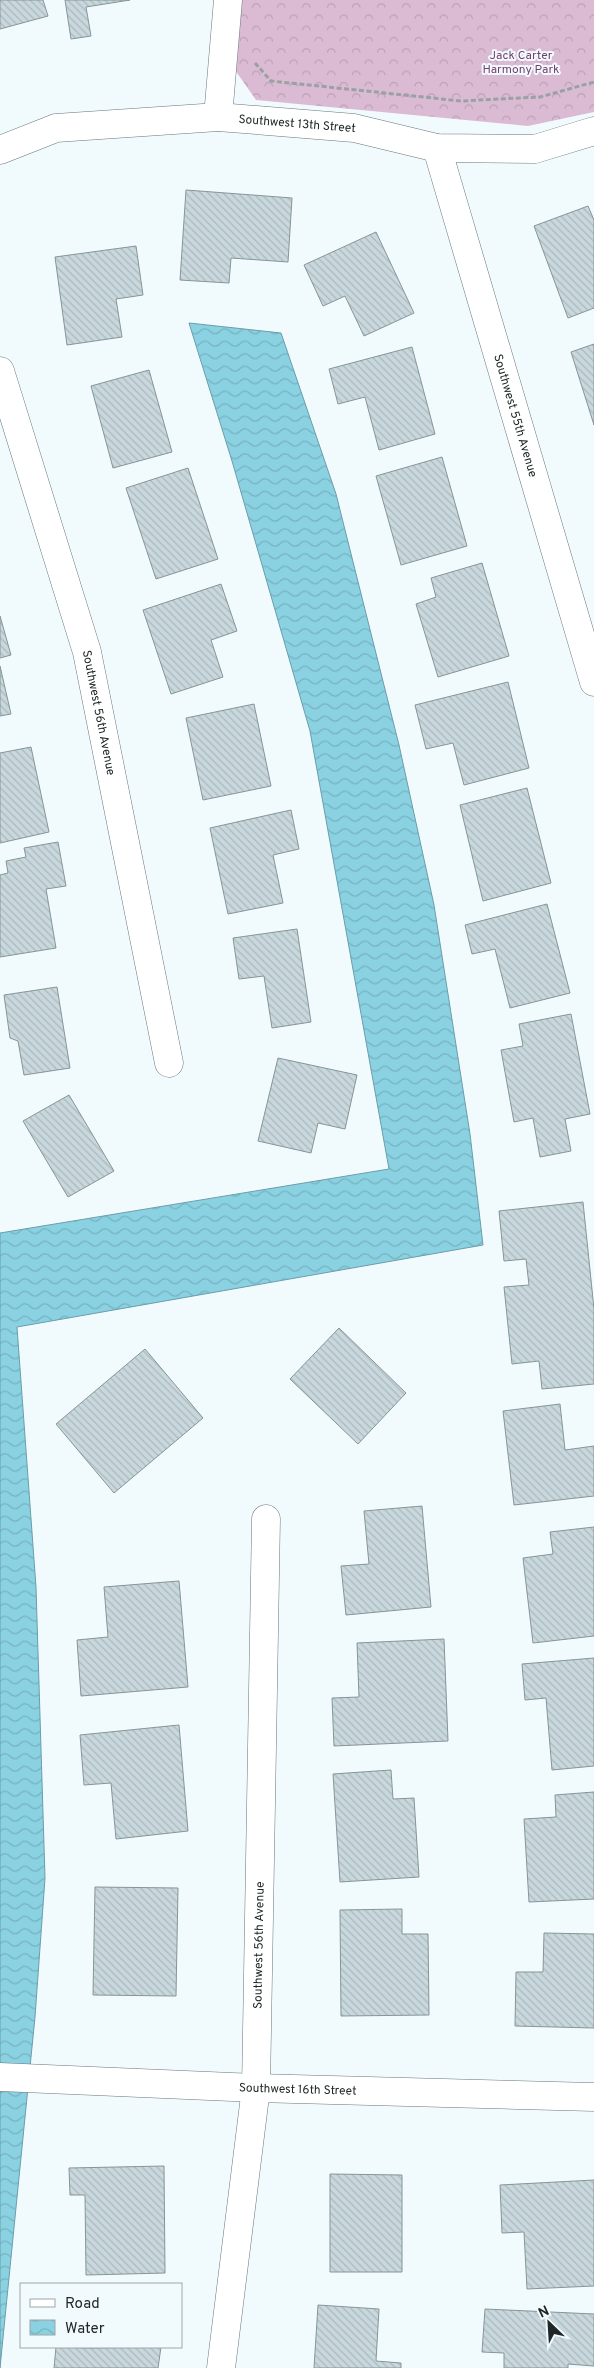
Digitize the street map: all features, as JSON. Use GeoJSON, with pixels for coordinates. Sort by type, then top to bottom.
{"type":"FeatureCollection","features":[{"type":"Feature","properties":{"kind":"street"},"geometry":{"type":"LineString","coordinates":[[218,117],[228,0]]}},
{"type":"Feature","properties":{"kind":"street","name":"Southwest 13th Street"},"geometry":{"type":"LineString","coordinates":[[0,150],[56,128],[218,117],[354,128],[437,148],[535,149],[594,131]]}},
{"type":"Feature","properties":{"kind":"street","name":"Southwest 55th Avenue"},"geometry":{"type":"LineString","coordinates":[[437,148],[594,682]]}},
{"type":"Feature","properties":{"kind":"street","name":"Southwest 56th Avenue"},"geometry":{"type":"LineString","coordinates":[[0,371],[86,652],[169,1063]]}},
{"type":"Feature","properties":{"kind":"street","name":"Southwest 56th Avenue"},"geometry":{"type":"LineString","coordinates":[[221,2368],[256,2088],[266,1519]]}},
{"type":"Feature","properties":{"kind":"street","name":"Southwest 16th Street"},"geometry":{"type":"LineString","coordinates":[[0,2077],[256,2088],[594,2096]]}},
{"type":"Feature","properties":{"kind":"path"},"geometry":{"type":"LineString","coordinates":[[254,55],[255,64],[271,81],[461,102],[540,97],[594,82]]}},
{"type":"Feature","properties":{"kind":"green space","name":"Jack Carter Harmony Park"},"geometry":{"type":"Polygon","coordinates":[[[234,0],[594,0],[594,112],[528,126],[256,100],[230,63],[234,0]]]}},
{"type":"Feature","properties":{"kind":"water"},"geometry":{"type":"Polygon","coordinates":[[[189,323],[281,333],[336,494],[399,745],[434,905],[470,1134],[483,1245],[17,1327],[36,1587],[45,1878],[35,2017],[0,2368],[0,1233],[389,1169],[310,731],[232,461],[189,323]]]}},
{"type":"Feature","properties":{"kind":"building"},"geometry":{"type":"Polygon","coordinates":[[[0,0],[43,0],[48,16],[0,29],[0,0]]]}},
{"type":"Feature","properties":{"kind":"building"},"geometry":{"type":"Polygon","coordinates":[[[65,0],[130,0],[86,7],[91,36],[71,39],[65,0]]]}},
{"type":"Feature","properties":{"kind":"building"},"geometry":{"type":"Polygon","coordinates":[[[186,190],[292,198],[288,262],[231,258],[229,283],[180,280],[186,190]]]}},
{"type":"Feature","properties":{"kind":"building"},"geometry":{"type":"Polygon","coordinates":[[[588,206],[594,220],[594,308],[568,318],[534,226],[588,206]]]}},
{"type":"Feature","properties":{"kind":"building"},"geometry":{"type":"Polygon","coordinates":[[[376,232],[414,313],[364,336],[345,296],[323,306],[304,265],[376,232]]]}},
{"type":"Feature","properties":{"kind":"building"},"geometry":{"type":"Polygon","coordinates":[[[136,246],[143,295],[116,299],[122,337],[67,345],[55,257],[136,246]]]}},
{"type":"Feature","properties":{"kind":"building"},"geometry":{"type":"Polygon","coordinates":[[[594,344],[594,425],[571,352],[594,344]]]}},
{"type":"Feature","properties":{"kind":"building"},"geometry":{"type":"Polygon","coordinates":[[[412,347],[435,434],[379,450],[365,397],[338,404],[329,369],[412,347]]]}},
{"type":"Feature","properties":{"kind":"building"},"geometry":{"type":"Polygon","coordinates":[[[149,370],[172,452],[113,468],[91,386],[149,370]]]}},
{"type":"Feature","properties":{"kind":"building"},"geometry":{"type":"Polygon","coordinates":[[[442,457],[467,546],[401,565],[376,476],[442,457]]]}},
{"type":"Feature","properties":{"kind":"building"},"geometry":{"type":"Polygon","coordinates":[[[188,468],[218,559],[156,579],[126,488],[188,468]]]}},
{"type":"Feature","properties":{"kind":"building"},"geometry":{"type":"Polygon","coordinates":[[[482,563],[509,656],[438,677],[416,604],[436,597],[431,578],[482,563]]]}},
{"type":"Feature","properties":{"kind":"building"},"geometry":{"type":"Polygon","coordinates":[[[221,584],[237,631],[211,640],[223,677],[171,694],[143,610],[221,584]]]}},
{"type":"Feature","properties":{"kind":"building"},"geometry":{"type":"Polygon","coordinates":[[[0,616],[11,655],[0,658],[0,616]]]}},
{"type":"Feature","properties":{"kind":"building"},"geometry":{"type":"Polygon","coordinates":[[[0,666],[11,714],[0,716],[0,666]]]}},
{"type":"Feature","properties":{"kind":"building"},"geometry":{"type":"Polygon","coordinates":[[[508,682],[529,768],[464,785],[453,743],[426,749],[415,705],[508,682]]]}},
{"type":"Feature","properties":{"kind":"building"},"geometry":{"type":"Polygon","coordinates":[[[254,704],[271,786],[203,800],[186,718],[254,704]]]}},
{"type":"Feature","properties":{"kind":"building"},"geometry":{"type":"Polygon","coordinates":[[[31,747],[49,832],[0,843],[0,753],[31,747]]]}},
{"type":"Feature","properties":{"kind":"building"},"geometry":{"type":"Polygon","coordinates":[[[527,788],[551,883],[483,901],[460,805],[527,788]]]}},
{"type":"Feature","properties":{"kind":"building"},"geometry":{"type":"Polygon","coordinates":[[[291,810],[299,849],[273,855],[283,903],[228,914],[210,828],[291,810]]]}},
{"type":"Feature","properties":{"kind":"building"},"geometry":{"type":"Polygon","coordinates":[[[58,842],[66,886],[46,889],[56,948],[0,957],[0,875],[8,873],[6,861],[26,857],[24,848],[58,842]]]}},
{"type":"Feature","properties":{"kind":"building"},"geometry":{"type":"Polygon","coordinates":[[[547,904],[570,993],[510,1008],[495,949],[472,954],[465,925],[547,904]]]}},
{"type":"Feature","properties":{"kind":"building"},"geometry":{"type":"Polygon","coordinates":[[[297,929],[311,1022],[272,1028],[264,976],[239,979],[233,938],[297,929]]]}},
{"type":"Feature","properties":{"kind":"building"},"geometry":{"type":"Polygon","coordinates":[[[57,987],[70,1068],[24,1075],[18,1041],[10,1038],[4,995],[57,987]]]}},
{"type":"Feature","properties":{"kind":"building"},"geometry":{"type":"Polygon","coordinates":[[[571,1014],[590,1114],[565,1119],[571,1151],[540,1157],[533,1118],[514,1122],[501,1050],[523,1046],[519,1024],[571,1014]]]}},
{"type":"Feature","properties":{"kind":"building"},"geometry":{"type":"Polygon","coordinates":[[[278,1058],[357,1075],[345,1129],[318,1123],[311,1153],[258,1141],[278,1058]]]}},
{"type":"Feature","properties":{"kind":"building"},"geometry":{"type":"Polygon","coordinates":[[[69,1095],[114,1171],[68,1197],[23,1121],[69,1095]]]}},
{"type":"Feature","properties":{"kind":"building"},"geometry":{"type":"Polygon","coordinates":[[[583,1202],[594,1309],[594,1384],[542,1389],[539,1361],[512,1364],[504,1287],[529,1285],[526,1259],[504,1261],[499,1211],[583,1202]]]}},
{"type":"Feature","properties":{"kind":"building"},"geometry":{"type":"Polygon","coordinates":[[[339,1328],[406,1393],[358,1444],[290,1379],[339,1328]]]}},
{"type":"Feature","properties":{"kind":"building"},"geometry":{"type":"Polygon","coordinates":[[[145,1349],[203,1418],[114,1493],[56,1424],[145,1349]]]}},
{"type":"Feature","properties":{"kind":"building"},"geometry":{"type":"Polygon","coordinates":[[[560,1404],[565,1450],[594,1446],[594,1496],[514,1505],[503,1411],[560,1404]]]}},
{"type":"Feature","properties":{"kind":"building"},"geometry":{"type":"Polygon","coordinates":[[[422,1506],[431,1607],[346,1615],[341,1566],[369,1564],[364,1511],[422,1506]]]}},
{"type":"Feature","properties":{"kind":"building"},"geometry":{"type":"Polygon","coordinates":[[[594,1527],[594,1636],[533,1643],[523,1558],[553,1554],[550,1532],[594,1527]]]}},
{"type":"Feature","properties":{"kind":"building"},"geometry":{"type":"Polygon","coordinates":[[[179,1581],[188,1687],[81,1696],[77,1640],[108,1637],[104,1587],[179,1581]]]}},
{"type":"Feature","properties":{"kind":"building"},"geometry":{"type":"Polygon","coordinates":[[[444,1639],[448,1741],[334,1746],[332,1698],[359,1697],[357,1643],[444,1639]]]}},
{"type":"Feature","properties":{"kind":"building"},"geometry":{"type":"Polygon","coordinates":[[[594,1658],[594,1766],[552,1770],[546,1698],[525,1700],[522,1664],[594,1658]]]}},
{"type":"Feature","properties":{"kind":"building"},"geometry":{"type":"Polygon","coordinates":[[[179,1725],[188,1831],[116,1839],[111,1783],[84,1785],[80,1735],[179,1725]]]}},
{"type":"Feature","properties":{"kind":"building"},"geometry":{"type":"Polygon","coordinates":[[[391,1770],[393,1799],[414,1798],[419,1877],[340,1882],[333,1774],[391,1770]]]}},
{"type":"Feature","properties":{"kind":"building"},"geometry":{"type":"Polygon","coordinates":[[[594,1792],[594,1899],[529,1902],[524,1819],[556,1817],[555,1795],[594,1792]]]}},
{"type":"Feature","properties":{"kind":"building"},"geometry":{"type":"Polygon","coordinates":[[[95,1887],[178,1888],[176,1996],[93,1995],[95,1887]]]}},
{"type":"Feature","properties":{"kind":"building"},"geometry":{"type":"Polygon","coordinates":[[[402,1909],[402,1934],[428,1934],[429,2015],[341,2016],[340,1910],[402,1909]]]}},
{"type":"Feature","properties":{"kind":"building"},"geometry":{"type":"Polygon","coordinates":[[[544,1933],[594,1934],[594,2028],[515,2026],[516,1972],[543,1972],[544,1933]]]}},
{"type":"Feature","properties":{"kind":"building"},"geometry":{"type":"Polygon","coordinates":[[[164,2166],[165,2273],[86,2275],[85,2195],[70,2195],[69,2168],[164,2166]]]}},
{"type":"Feature","properties":{"kind":"building"},"geometry":{"type":"Polygon","coordinates":[[[330,2174],[402,2175],[402,2272],[330,2272],[330,2174]]]}},
{"type":"Feature","properties":{"kind":"building"},"geometry":{"type":"Polygon","coordinates":[[[594,2180],[594,2286],[527,2289],[524,2232],[502,2233],[500,2185],[594,2180]]]}},
{"type":"Feature","properties":{"kind":"building"},"geometry":{"type":"Polygon","coordinates":[[[318,2305],[379,2309],[376,2361],[401,2363],[401,2368],[314,2368],[318,2305]]]}},
{"type":"Feature","properties":{"kind":"building"},"geometry":{"type":"Polygon","coordinates":[[[485,2309],[594,2314],[594,2366],[568,2364],[568,2368],[504,2368],[504,2353],[482,2352],[485,2309]]]}},
{"type":"Feature","properties":{"kind":"building"},"geometry":{"type":"Polygon","coordinates":[[[56,2348],[161,2348],[158,2368],[54,2368],[56,2348]]]}}]}
